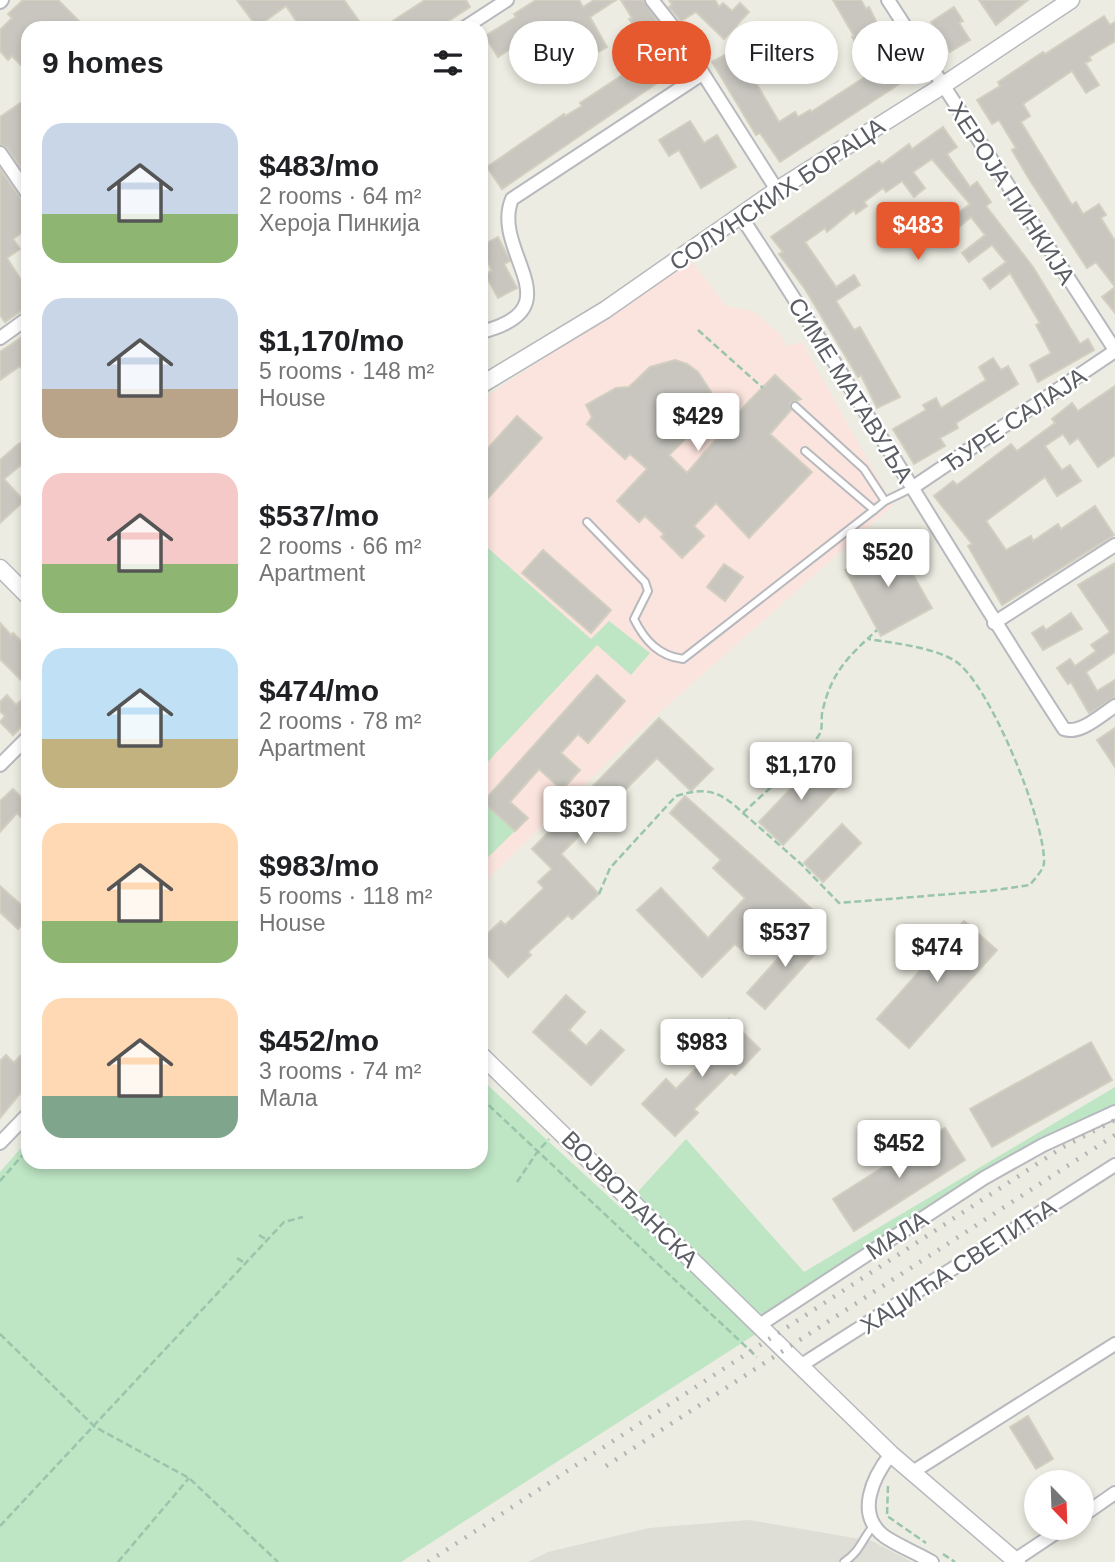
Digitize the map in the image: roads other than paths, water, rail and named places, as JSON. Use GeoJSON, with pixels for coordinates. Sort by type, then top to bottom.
{"type":"FeatureCollection","features":[{"type":"Feature","properties":{"kind":"street"},"geometry":{"type":"LineString","coordinates":[[475,21],[507,0]]}},
{"type":"Feature","properties":{"kind":"street"},"geometry":{"type":"LineString","coordinates":[[652,0],[668,21]]}},
{"type":"Feature","properties":{"kind":"street","name":"ХЕРОЈА ПИНКИЈА"},"geometry":{"type":"LineString","coordinates":[[888,0],[1115,351]]}},
{"type":"Feature","properties":{"kind":"street","name":"СОЛУНСКИХ БОРАЦА"},"geometry":{"type":"LineString","coordinates":[[488,381],[605,310],[777,190],[942,86],[1071,0]]}},
{"type":"Feature","properties":{"kind":"street"},"geometry":{"type":"LineString","coordinates":[[488,330],[498,328],[520,315],[527,302],[527,289],[507,217],[512,199],[687,84]]}},
{"type":"Feature","properties":{"kind":"street"},"geometry":{"type":"LineString","coordinates":[[708,84],[777,190]]}},
{"type":"Feature","properties":{"kind":"street"},"geometry":{"type":"LineString","coordinates":[[0,153],[21,184]]}},
{"type":"Feature","properties":{"kind":"street","name":"СИМЕ МАТАВУЉА"},"geometry":{"type":"LineString","coordinates":[[740,215],[795,297],[994,623],[1064,729],[1077,729],[1115,706]]}},
{"type":"Feature","properties":{"kind":"street"},"geometry":{"type":"LineString","coordinates":[[0,338],[21,323]]}},
{"type":"Feature","properties":{"kind":"street","name":"ЂУРЕ САЛАЈА"},"geometry":{"type":"LineString","coordinates":[[912,488],[1115,351]]}},
{"type":"Feature","properties":{"kind":"street"},"geometry":{"type":"LineString","coordinates":[[994,623],[1115,545]]}},
{"type":"Feature","properties":{"kind":"street"},"geometry":{"type":"LineString","coordinates":[[0,568],[21,589]]}},
{"type":"Feature","properties":{"kind":"street"},"geometry":{"type":"LineString","coordinates":[[0,765],[21,744]]}},
{"type":"Feature","properties":{"kind":"street","name":"ВОЈВОЂАНСКА"},"geometry":{"type":"LineString","coordinates":[[488,1062],[911,1473],[1016,1561]]}},
{"type":"Feature","properties":{"kind":"street","name":"МАЛА"},"geometry":{"type":"LineString","coordinates":[[758,1326],[984,1178],[1043,1145],[1115,1112]]}},
{"type":"Feature","properties":{"kind":"street"},"geometry":{"type":"LineString","coordinates":[[0,1143],[21,1121]]}},
{"type":"Feature","properties":{"kind":"street","name":"ХАЏИЋА СВЕТИЋА"},"geometry":{"type":"LineString","coordinates":[[800,1366],[1115,1165]]}},
{"type":"Feature","properties":{"kind":"street"},"geometry":{"type":"LineString","coordinates":[[911,1473],[1115,1344]]}},
{"type":"Feature","properties":{"kind":"street"},"geometry":{"type":"LineString","coordinates":[[891,1454],[881,1467],[868,1496],[874,1525],[884,1536],[932,1562]]}},
{"type":"Feature","properties":{"kind":"street"},"geometry":{"type":"LineString","coordinates":[[1094,1508],[1115,1493]]}},
{"type":"Feature","properties":{"kind":"street"},"geometry":{"type":"LineString","coordinates":[[1016,1561],[1046,1540]]}},
{"type":"Feature","properties":{"kind":"lane"},"geometry":{"type":"LineString","coordinates":[[795,406],[864,469],[885,502]]}},
{"type":"Feature","properties":{"kind":"lane"},"geometry":{"type":"LineString","coordinates":[[805,451],[874,510]]}},
{"type":"Feature","properties":{"kind":"lane"},"geometry":{"type":"LineString","coordinates":[[587,522],[645,582],[648,591],[634,619],[640,631],[658,651],[683,659],[874,510],[912,488]]}},
{"type":"Feature","properties":{"kind":"lane"},"geometry":{"type":"LineString","coordinates":[[844,1562],[856,1555],[865,1535],[874,1525]]}},
{"type":"Feature","properties":{"kind":"railway"},"geometry":{"type":"LineString","coordinates":[[428,1562],[1063,1147],[1115,1120]]}},
{"type":"Feature","properties":{"kind":"railway"},"geometry":{"type":"LineString","coordinates":[[606,1466],[1115,1135]]}}]}
